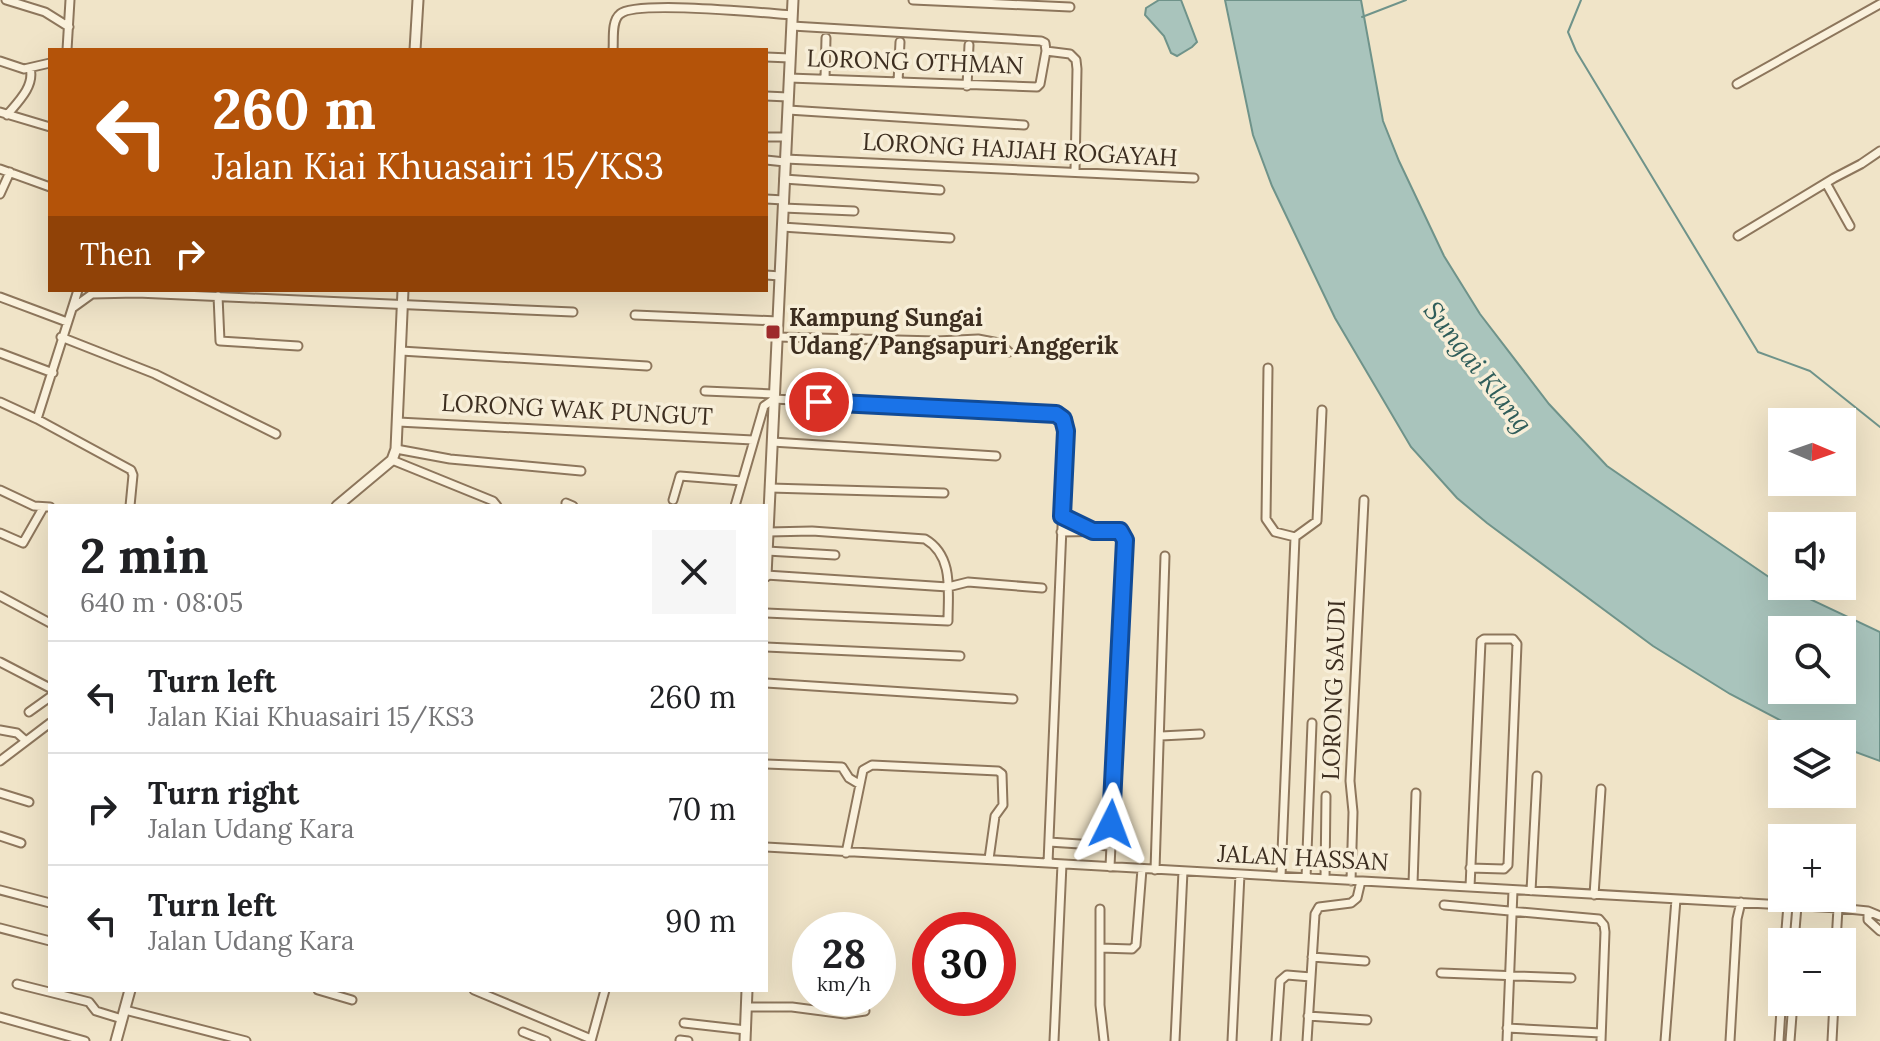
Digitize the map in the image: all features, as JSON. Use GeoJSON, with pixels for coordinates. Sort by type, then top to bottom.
{"type":"FeatureCollection","features":[{"type":"Feature","properties":{"kind":"street"},"geometry":{"type":"LineString","coordinates":[[6,0],[45,12],[69,27]]}},
{"type":"Feature","properties":{"kind":"street"},"geometry":{"type":"LineString","coordinates":[[67,48],[70,0]]}},
{"type":"Feature","properties":{"kind":"street"},"geometry":{"type":"LineString","coordinates":[[415,48],[418,0]]}},
{"type":"Feature","properties":{"kind":"street"},"geometry":{"type":"LineString","coordinates":[[768,613],[948,621],[945,561],[939,547],[925,539],[812,531],[768,532],[793,0]]}},
{"type":"Feature","properties":{"kind":"street"},"geometry":{"type":"LineString","coordinates":[[913,0],[1070,7]]}},
{"type":"Feature","properties":{"kind":"street"},"geometry":{"type":"LineString","coordinates":[[1737,84],[1880,4]]}},
{"type":"Feature","properties":{"kind":"street"},"geometry":{"type":"LineString","coordinates":[[613,48],[615,20],[620,13],[669,9],[1041,41],[1045,43],[1046,51],[1066,53],[1076,60],[1075,171]]}},
{"type":"Feature","properties":{"kind":"street"},"geometry":{"type":"LineString","coordinates":[[825,78],[826,38]]}},
{"type":"Feature","properties":{"kind":"street"},"geometry":{"type":"LineString","coordinates":[[898,82],[900,42]]}},
{"type":"Feature","properties":{"kind":"street"},"geometry":{"type":"LineString","coordinates":[[967,86],[969,45]]}},
{"type":"Feature","properties":{"kind":"street","name":"LORONG OTHMAN"},"geometry":{"type":"LineString","coordinates":[[789,78],[1039,87],[1046,51]]}},
{"type":"Feature","properties":{"kind":"street"},"geometry":{"type":"LineString","coordinates":[[768,57],[790,58]]}},
{"type":"Feature","properties":{"kind":"street"},"geometry":{"type":"LineString","coordinates":[[0,61],[30,68],[48,63]]}},
{"type":"Feature","properties":{"kind":"street"},"geometry":{"type":"LineString","coordinates":[[30,68],[30,84],[4,114],[48,126]]}},
{"type":"Feature","properties":{"kind":"street"},"geometry":{"type":"LineString","coordinates":[[768,96],[788,97]]}},
{"type":"Feature","properties":{"kind":"street"},"geometry":{"type":"LineString","coordinates":[[788,110],[1024,125]]}},
{"type":"Feature","properties":{"kind":"street"},"geometry":{"type":"LineString","coordinates":[[768,137],[786,137]]}},
{"type":"Feature","properties":{"kind":"street"},"geometry":{"type":"LineString","coordinates":[[1738,236],[1880,151]]}},
{"type":"Feature","properties":{"kind":"street"},"geometry":{"type":"LineString","coordinates":[[768,160],[785,160]]}},
{"type":"Feature","properties":{"kind":"street","name":"LORONG HAJJAH ROGAYAH"},"geometry":{"type":"LineString","coordinates":[[785,160],[1194,178]]}},
{"type":"Feature","properties":{"kind":"street"},"geometry":{"type":"LineString","coordinates":[[0,169],[48,186]]}},
{"type":"Feature","properties":{"kind":"street"},"geometry":{"type":"LineString","coordinates":[[0,194],[10,172]]}},
{"type":"Feature","properties":{"kind":"street"},"geometry":{"type":"LineString","coordinates":[[784,179],[940,190]]}},
{"type":"Feature","properties":{"kind":"street"},"geometry":{"type":"LineString","coordinates":[[1826,183],[1850,226]]}},
{"type":"Feature","properties":{"kind":"street"},"geometry":{"type":"LineString","coordinates":[[768,200],[783,204],[854,211]]}},
{"type":"Feature","properties":{"kind":"street"},"geometry":{"type":"LineString","coordinates":[[782,227],[950,238]]}},
{"type":"Feature","properties":{"kind":"street"},"geometry":{"type":"LineString","coordinates":[[768,275],[780,276]]}},
{"type":"Feature","properties":{"kind":"street"},"geometry":{"type":"LineString","coordinates":[[37,419],[78,292]]}},
{"type":"Feature","properties":{"kind":"street"},"geometry":{"type":"LineString","coordinates":[[74,307],[92,292],[573,312]]}},
{"type":"Feature","properties":{"kind":"street"},"geometry":{"type":"LineString","coordinates":[[339,504],[392,460],[396,449],[403,292]]}},
{"type":"Feature","properties":{"kind":"street"},"geometry":{"type":"LineString","coordinates":[[218,296],[220,341],[298,346]]}},
{"type":"Feature","properties":{"kind":"street"},"geometry":{"type":"LineString","coordinates":[[0,297],[67,322]]}},
{"type":"Feature","properties":{"kind":"street"},"geometry":{"type":"LineString","coordinates":[[635,315],[778,321]]}},
{"type":"Feature","properties":{"kind":"street"},"geometry":{"type":"LineString","coordinates":[[61,337],[155,374],[276,434]]}},
{"type":"Feature","properties":{"kind":"street"},"geometry":{"type":"LineString","coordinates":[[777,337],[937,341],[978,339],[999,343],[1009,352]]}},
{"type":"Feature","properties":{"kind":"street"},"geometry":{"type":"LineString","coordinates":[[401,351],[647,366]]}},
{"type":"Feature","properties":{"kind":"street"},"geometry":{"type":"LineString","coordinates":[[0,353],[53,373]]}},
{"type":"Feature","properties":{"kind":"street"},"geometry":{"type":"LineString","coordinates":[[1268,368],[1266,519],[1275,532],[1295,537],[1313,526],[1318,516],[1322,410]]}},
{"type":"Feature","properties":{"kind":"street"},"geometry":{"type":"LineString","coordinates":[[705,391],[1060,416],[1066,431],[1048,863]]}},
{"type":"Feature","properties":{"kind":"street"},"geometry":{"type":"LineString","coordinates":[[736,504],[764,406],[774,396]]}},
{"type":"Feature","properties":{"kind":"street"},"geometry":{"type":"LineString","coordinates":[[0,402],[131,470],[130,504]]}},
{"type":"Feature","properties":{"kind":"street","name":"LORONG WAK PUNGUT"},"geometry":{"type":"LineString","coordinates":[[398,422],[753,440]]}},
{"type":"Feature","properties":{"kind":"street"},"geometry":{"type":"LineString","coordinates":[[772,442],[996,456]]}},
{"type":"Feature","properties":{"kind":"street"},"geometry":{"type":"LineString","coordinates":[[396,449],[450,459],[581,471]]}},
{"type":"Feature","properties":{"kind":"street"},"geometry":{"type":"LineString","coordinates":[[392,460],[495,504]]}},
{"type":"Feature","properties":{"kind":"street"},"geometry":{"type":"LineString","coordinates":[[673,500],[680,476],[742,481]]}},
{"type":"Feature","properties":{"kind":"street"},"geometry":{"type":"LineString","coordinates":[[770,488],[944,493]]}},
{"type":"Feature","properties":{"kind":"street"},"geometry":{"type":"LineString","coordinates":[[0,490],[46,508],[23,543],[0,533]]}},
{"type":"Feature","properties":{"kind":"street","name":"LORONG SAUDI"},"geometry":{"type":"LineString","coordinates":[[1351,881],[1353,812],[1350,781],[1364,500]]}},
{"type":"Feature","properties":{"kind":"street"},"geometry":{"type":"LineString","coordinates":[[1062,516],[1093,531]]}},
{"type":"Feature","properties":{"kind":"street"},"geometry":{"type":"LineString","coordinates":[[1061,532],[1120,531],[1125,540],[1110,863]]}},
{"type":"Feature","properties":{"kind":"street"},"geometry":{"type":"LineString","coordinates":[[1281,876],[1295,537]]}},
{"type":"Feature","properties":{"kind":"street"},"geometry":{"type":"LineString","coordinates":[[768,551],[835,555]]}},
{"type":"Feature","properties":{"kind":"street"},"geometry":{"type":"LineString","coordinates":[[1155,870],[1165,556]]}},
{"type":"Feature","properties":{"kind":"street"},"geometry":{"type":"LineString","coordinates":[[768,575],[948,587],[968,582],[1042,588]]}},
{"type":"Feature","properties":{"kind":"street"},"geometry":{"type":"LineString","coordinates":[[0,596],[48,622]]}},
{"type":"Feature","properties":{"kind":"street"},"geometry":{"type":"LineString","coordinates":[[1470,868],[1504,869],[1508,865],[1517,644],[1513,639],[1481,640],[1470,868],[1470,887]]}},
{"type":"Feature","properties":{"kind":"street"},"geometry":{"type":"LineString","coordinates":[[768,647],[960,656]]}},
{"type":"Feature","properties":{"kind":"street"},"geometry":{"type":"LineString","coordinates":[[0,662],[48,687]]}},
{"type":"Feature","properties":{"kind":"street"},"geometry":{"type":"LineString","coordinates":[[768,683],[1013,699]]}},
{"type":"Feature","properties":{"kind":"street"},"geometry":{"type":"LineString","coordinates":[[29,712],[48,698]]}},
{"type":"Feature","properties":{"kind":"street"},"geometry":{"type":"LineString","coordinates":[[1306,878],[1312,723]]}},
{"type":"Feature","properties":{"kind":"street"},"geometry":{"type":"LineString","coordinates":[[0,761],[48,724]]}},
{"type":"Feature","properties":{"kind":"street"},"geometry":{"type":"LineString","coordinates":[[0,730],[17,733],[26,741]]}},
{"type":"Feature","properties":{"kind":"street"},"geometry":{"type":"LineString","coordinates":[[1161,736],[1200,734]]}},
{"type":"Feature","properties":{"kind":"street"},"geometry":{"type":"LineString","coordinates":[[768,764],[842,767],[849,778],[859,784]]}},
{"type":"Feature","properties":{"kind":"street"},"geometry":{"type":"LineString","coordinates":[[846,853],[863,770],[872,765],[998,771],[1002,774],[1003,805],[995,816],[989,859]]}},
{"type":"Feature","properties":{"kind":"street"},"geometry":{"type":"LineString","coordinates":[[1531,891],[1537,776]]}},
{"type":"Feature","properties":{"kind":"street"},"geometry":{"type":"LineString","coordinates":[[1594,895],[1601,789]]}},
{"type":"Feature","properties":{"kind":"street"},"geometry":{"type":"LineString","coordinates":[[0,793],[29,802]]}},
{"type":"Feature","properties":{"kind":"street"},"geometry":{"type":"LineString","coordinates":[[1413,884],[1416,793]]}},
{"type":"Feature","properties":{"kind":"street"},"geometry":{"type":"LineString","coordinates":[[1325,879],[1326,796]]}},
{"type":"Feature","properties":{"kind":"street"},"geometry":{"type":"LineString","coordinates":[[0,836],[21,843]]}},
{"type":"Feature","properties":{"kind":"street"},"geometry":{"type":"LineString","coordinates":[[1049,842],[1110,848]]}},
{"type":"Feature","properties":{"kind":"street","name":"JALAN HASSAN"},"geometry":{"type":"LineString","coordinates":[[768,847],[1048,863],[1062,868],[1110,863],[1141,872],[1183,871],[1239,882],[1281,876],[1768,908]]}},
{"type":"Feature","properties":{"kind":"street"},"geometry":{"type":"LineString","coordinates":[[1054,1041],[1062,868]]}},
{"type":"Feature","properties":{"kind":"street"},"geometry":{"type":"LineString","coordinates":[[1175,1041],[1183,871]]}},
{"type":"Feature","properties":{"kind":"street"},"geometry":{"type":"LineString","coordinates":[[1100,948],[1132,949],[1136,945],[1141,872]]}},
{"type":"Feature","properties":{"kind":"street"},"geometry":{"type":"LineString","coordinates":[[1307,1041],[1315,914],[1319,907],[1351,903],[1357,898],[1361,881]]}},
{"type":"Feature","properties":{"kind":"street"},"geometry":{"type":"LineString","coordinates":[[1232,1041],[1239,882]]}},
{"type":"Feature","properties":{"kind":"street"},"geometry":{"type":"LineString","coordinates":[[0,890],[48,902]]}},
{"type":"Feature","properties":{"kind":"street"},"geometry":{"type":"LineString","coordinates":[[1507,1041],[1513,890]]}},
{"type":"Feature","properties":{"kind":"street"},"geometry":{"type":"LineString","coordinates":[[1665,1041],[1676,902]]}},
{"type":"Feature","properties":{"kind":"street"},"geometry":{"type":"LineString","coordinates":[[1444,905],[1599,919],[1604,925],[1601,1037],[1507,1028]]}},
{"type":"Feature","properties":{"kind":"street"},"geometry":{"type":"LineString","coordinates":[[1730,1041],[1740,906]]}},
{"type":"Feature","properties":{"kind":"street"},"geometry":{"type":"LineString","coordinates":[[1100,909],[1104,1041]]}},
{"type":"Feature","properties":{"kind":"street","name":"JALAN HASSAN"},"geometry":{"type":"LineString","coordinates":[[1856,910],[1880,916]]}},
{"type":"Feature","properties":{"kind":"street"},"geometry":{"type":"LineString","coordinates":[[1868,911],[1868,920],[1880,931]]}},
{"type":"Feature","properties":{"kind":"street"},"geometry":{"type":"LineString","coordinates":[[0,928],[48,940]]}},
{"type":"Feature","properties":{"kind":"street"},"geometry":{"type":"LineString","coordinates":[[1312,957],[1365,961]]}},
{"type":"Feature","properties":{"kind":"street"},"geometry":{"type":"LineString","coordinates":[[1441,973],[1571,978]]}},
{"type":"Feature","properties":{"kind":"street"},"geometry":{"type":"LineString","coordinates":[[1276,1041],[1280,981],[1287,975],[1311,977]]}},
{"type":"Feature","properties":{"kind":"street"},"geometry":{"type":"LineString","coordinates":[[17,984],[48,992]]}},
{"type":"Feature","properties":{"kind":"street"},"geometry":{"type":"LineString","coordinates":[[49,992],[89,1002],[96,1011],[246,1041]]}},
{"type":"Feature","properties":{"kind":"street"},"geometry":{"type":"LineString","coordinates":[[116,1041],[129,992]]}},
{"type":"Feature","properties":{"kind":"street"},"geometry":{"type":"LineString","coordinates":[[325,992],[352,1000]]}},
{"type":"Feature","properties":{"kind":"street"},"geometry":{"type":"LineString","coordinates":[[479,992],[591,1040],[602,992]]}},
{"type":"Feature","properties":{"kind":"street"},"geometry":{"type":"LineString","coordinates":[[745,1041],[747,992]]}},
{"type":"Feature","properties":{"kind":"street"},"geometry":{"type":"LineString","coordinates":[[747,1007],[792,1007]]}},
{"type":"Feature","properties":{"kind":"street"},"geometry":{"type":"LineString","coordinates":[[1308,1016],[1367,1020]]}},
{"type":"Feature","properties":{"kind":"street"},"geometry":{"type":"LineString","coordinates":[[1779,1041],[1781,1016]]}},
{"type":"Feature","properties":{"kind":"street"},"geometry":{"type":"LineString","coordinates":[[1790,1041],[1792,1016]]}},
{"type":"Feature","properties":{"kind":"street"},"geometry":{"type":"LineString","coordinates":[[1832,1041],[1833,1016]]}},
{"type":"Feature","properties":{"kind":"street"},"geometry":{"type":"LineString","coordinates":[[0,1017],[85,1041]]}},
{"type":"Feature","properties":{"kind":"street"},"geometry":{"type":"LineString","coordinates":[[684,1023],[746,1030]]}},
{"type":"Feature","properties":{"kind":"street"},"geometry":{"type":"LineString","coordinates":[[523,1032],[546,1041]]}},
{"type":"Feature","properties":{"kind":"street"},"geometry":{"type":"LineString","coordinates":[[680,1040],[688,1041]]}},
{"type":"Feature","properties":{"kind":"water"},"geometry":{"type":"Polygon","coordinates":[[[1159,0],[1181,0],[1197,42],[1177,56],[1171,53],[1164,36],[1145,15],[1146,8],[1159,0]]]}},
{"type":"Feature","properties":{"kind":"water","name":"Sungai Klang"},"geometry":{"type":"Polygon","coordinates":[[[1225,0],[1361,0],[1383,121],[1444,256],[1480,314],[1549,404],[1607,466],[1768,576],[1768,600],[1812,600],[1846,616],[1768,616],[1768,704],[1856,704],[1856,621],[1880,632],[1880,761],[1856,752],[1856,720],[1780,720],[1730,694],[1653,646],[1457,498],[1411,447],[1335,318],[1272,186],[1253,135],[1225,0]]]}},
{"type":"Feature","properties":{"kind":"waterway"},"geometry":{"type":"LineString","coordinates":[[1362,17],[1406,0]]}},
{"type":"Feature","properties":{"kind":"waterway"},"geometry":{"type":"LineString","coordinates":[[1581,0],[1568,32],[1576,51],[1758,352],[1810,371],[1880,427]]}},
{"type":"Feature","properties":{"kind":"place","name":"Kampung Sungai Udang/Pangsapuri Anggerik"},"geometry":{"type":"Point","coordinates":[773,332]}},
{"type":"Feature","properties":{"kind":"route"},"geometry":{"type":"LineString","coordinates":[[819,402],[1056,414],[1063,419],[1066,431],[1062,516],[1093,531],[1120,531],[1125,540],[1111,824]]}}]}
